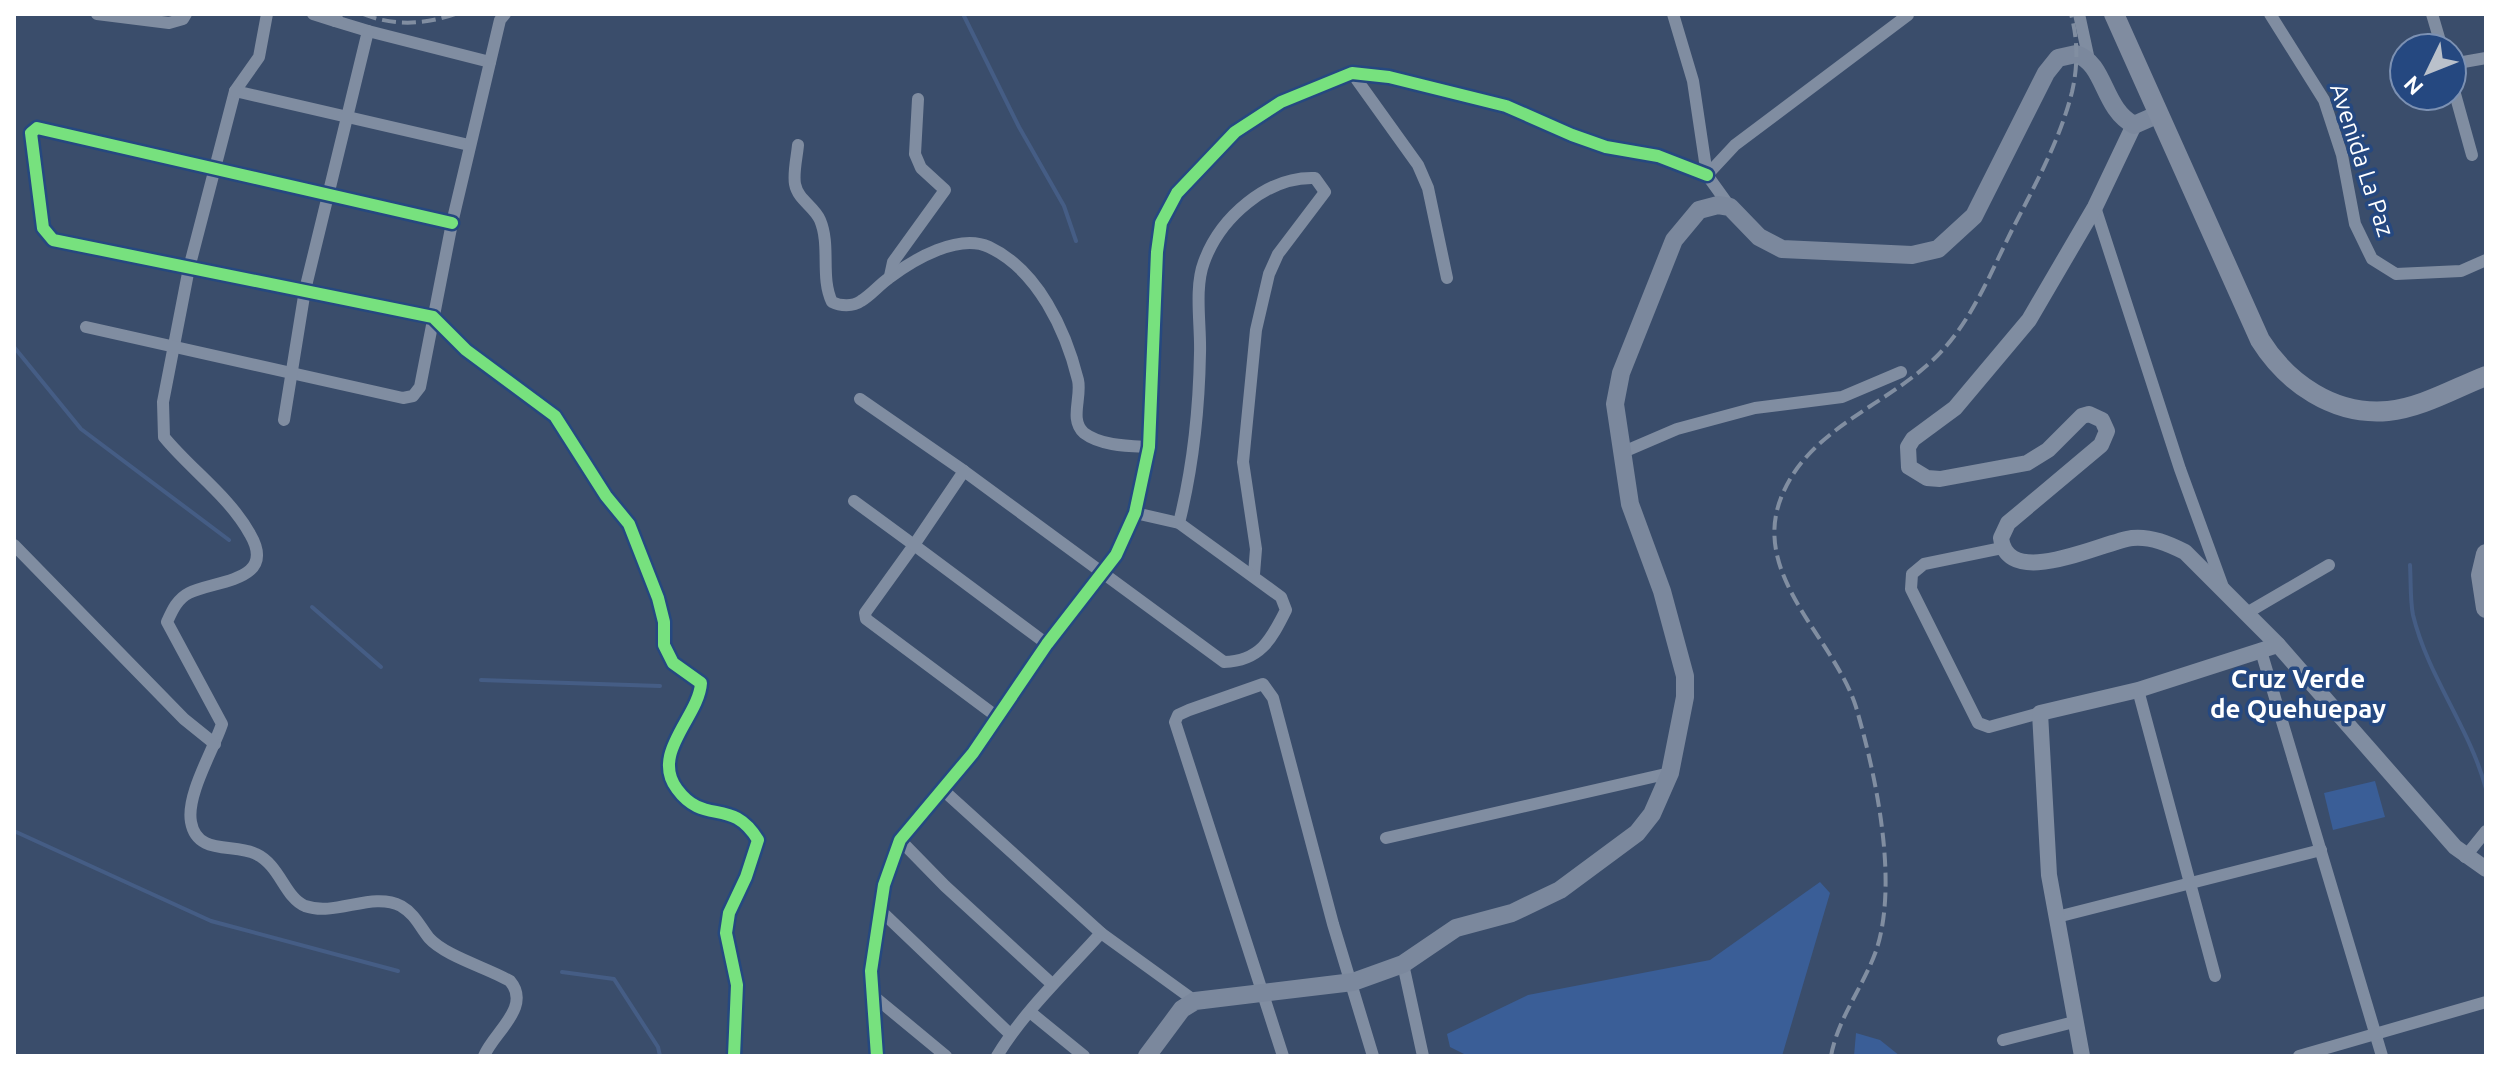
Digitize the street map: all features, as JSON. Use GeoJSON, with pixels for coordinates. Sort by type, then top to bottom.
{"type":"FeatureCollection","features":[{"type":"Feature","properties":{"kind":"highway"},"geometry":{"type":"LineString","coordinates":[[2114,14],[2260,340],[2276,365],[2292,379],[2338,404],[2387,411],[2413,405],[2486,376]]}},
{"type":"Feature","properties":{"kind":"highway"},"geometry":{"type":"LineString","coordinates":[[2486,554],[2481,575],[2486,608]]}},
{"type":"Feature","properties":{"kind":"main road"},"geometry":{"type":"LineString","coordinates":[[1147,1056],[1182,1009],[1195,1001],[1353,982],[1403,964],[1456,928],[1512,913],[1560,890],[1637,833],[1652,814],[1670,773],[1685,697],[1685,676],[1662,591],[1630,504],[1615,404],[1621,373],[1674,240],[1699,210],[1718,205],[1730,207],[1759,237],[1782,249],[1912,255],[1938,249],[1974,216],[2049,67],[2066,54],[2080,55],[2089,60],[2114,108],[2134,125],[2159,114]]}},
{"type":"Feature","properties":{"kind":"street"},"geometry":{"type":"LineString","coordinates":[[97,14],[169,23],[183,19],[186,14]]}},
{"type":"Feature","properties":{"kind":"street"},"geometry":{"type":"LineString","coordinates":[[267,14],[259,57],[235,91],[218,167],[189,268],[163,402],[164,437],[220,494],[252,536],[256,563],[248,574],[187,594],[174,606],[167,622],[222,724],[193,798],[190,820],[199,840],[261,856],[282,877],[290,893],[306,906],[347,907],[374,902],[399,905],[440,946],[510,981],[516,988],[518,1002],[484,1056]]}},
{"type":"Feature","properties":{"kind":"street"},"geometry":{"type":"LineString","coordinates":[[313,14],[336,17],[368,31],[490,62]]}},
{"type":"Feature","properties":{"kind":"street"},"geometry":{"type":"LineString","coordinates":[[86,327],[403,398],[413,396],[420,387],[469,145],[496,33],[505,14]]}},
{"type":"Feature","properties":{"kind":"street"},"geometry":{"type":"LineString","coordinates":[[496,33],[516,14]]}},
{"type":"Feature","properties":{"kind":"street"},"geometry":{"type":"LineString","coordinates":[[1673,14],[1693,81],[1707,175],[1730,207]]}},
{"type":"Feature","properties":{"kind":"street"},"geometry":{"type":"LineString","coordinates":[[2079,14],[2089,60]]}},
{"type":"Feature","properties":{"kind":"street","name":"Avenida La Paz"},"geometry":{"type":"LineString","coordinates":[[2270,14],[2324,100],[2342,155],[2355,224],[2378,265],[2396,274],[2461,271],[2486,260]]}},
{"type":"Feature","properties":{"kind":"street"},"geometry":{"type":"LineString","coordinates":[[1707,175],[1735,145],[1908,15]]}},
{"type":"Feature","properties":{"kind":"street"},"geometry":{"type":"LineString","coordinates":[[284,420],[289,372],[305,290],[368,31]]}},
{"type":"Feature","properties":{"kind":"street"},"geometry":{"type":"LineString","coordinates":[[877,1056],[871,994],[884,885],[900,840],[943,790],[1047,644],[1116,555],[1135,513],[1149,447],[1157,252],[1167,209],[1177,193],[1247,122],[1303,91],[1352,73],[1389,77],[1506,106],[1606,147],[1658,156],[1707,175]]}},
{"type":"Feature","properties":{"kind":"street"},"geometry":{"type":"LineString","coordinates":[[1352,73],[1418,165],[1428,188],[1447,278]]}},
{"type":"Feature","properties":{"kind":"street"},"geometry":{"type":"LineString","coordinates":[[235,91],[469,145]]}},
{"type":"Feature","properties":{"kind":"street"},"geometry":{"type":"LineString","coordinates":[[890,276],[893,262],[945,190],[921,168],[915,154],[918,99]]}},
{"type":"Feature","properties":{"kind":"street"},"geometry":{"type":"LineString","coordinates":[[2460,112],[2472,155]]}},
{"type":"Feature","properties":{"kind":"street"},"geometry":{"type":"LineString","coordinates":[[2134,125],[2095,207],[2029,320],[1996,364],[1955,408],[1923,430],[1908,447],[1909,467],[1927,478],[1940,479],[2027,463],[2048,450],[2082,416],[2089,414],[2102,420],[2107,431],[2101,445],[2008,523],[2001,538],[2002,548],[2017,562],[2061,561],[2135,538],[2152,539],[2185,552],[2245,614],[2269,648],[2465,857],[2486,869]]}},
{"type":"Feature","properties":{"kind":"street"},"geometry":{"type":"LineString","coordinates":[[452,223],[37,128],[31,133],[43,228],[49,238],[433,317],[466,350],[555,416],[606,496],[629,524],[658,598],[664,622],[664,645],[673,663],[701,683],[700,696],[675,740],[669,767],[674,786],[686,799],[709,813],[736,814],[758,840],[746,877],[729,913],[726,933],[737,985],[734,1056]]}},
{"type":"Feature","properties":{"kind":"street"},"geometry":{"type":"LineString","coordinates":[[798,145],[795,185],[801,198],[819,217],[832,302],[852,305],[861,302],[890,276],[962,242],[991,248],[1038,288],[1058,326],[1079,384],[1076,417],[1084,432],[1096,439],[1149,447]]}},
{"type":"Feature","properties":{"kind":"street"},"geometry":{"type":"LineString","coordinates":[[1179,523],[1192,473],[1199,408],[1202,264],[1218,236],[1255,196],[1302,178],[1315,178],[1325,192],[1278,254],[1269,274],[1256,330],[1243,462],[1256,549],[1254,574]]}},
{"type":"Feature","properties":{"kind":"street"},"geometry":{"type":"LineString","coordinates":[[2095,207],[2180,469],[2226,594]]}},
{"type":"Feature","properties":{"kind":"street"},"geometry":{"type":"LineString","coordinates":[[1621,453],[1677,429],[1755,408],[1842,397],[1901,372]]}},
{"type":"Feature","properties":{"kind":"street"},"geometry":{"type":"LineString","coordinates":[[860,399],[964,471],[1224,662],[1252,658],[1271,641],[1286,610],[1281,597],[1254,574],[1179,523],[1135,513]]}},
{"type":"Feature","properties":{"kind":"street"},"geometry":{"type":"LineString","coordinates":[[964,471],[864,616],[996,716]]}},
{"type":"Feature","properties":{"kind":"street"},"geometry":{"type":"LineString","coordinates":[[854,501],[1047,644]]}},
{"type":"Feature","properties":{"kind":"street"},"geometry":{"type":"LineString","coordinates":[[14,545],[184,719],[215,744]]}},
{"type":"Feature","properties":{"kind":"street"},"geometry":{"type":"LineString","coordinates":[[2002,548],[1924,564],[1912,574],[1911,589],[1978,723],[1989,727],[2138,690],[2269,648]]}},
{"type":"Feature","properties":{"kind":"street"},"geometry":{"type":"LineString","coordinates":[[2245,614],[2329,565]]}},
{"type":"Feature","properties":{"kind":"street"},"geometry":{"type":"LineString","coordinates":[[2269,648],[2321,850],[2382,1056]]}},
{"type":"Feature","properties":{"kind":"street"},"geometry":{"type":"LineString","coordinates":[[1283,1056],[1175,722],[1178,715],[1263,684],[1273,698],[1333,924],[1373,1056]]}},
{"type":"Feature","properties":{"kind":"street"},"geometry":{"type":"LineString","coordinates":[[2138,690],[2215,976]]}},
{"type":"Feature","properties":{"kind":"street"},"geometry":{"type":"LineString","coordinates":[[2040,713],[2045,776],[2043,828],[2082,1056]]}},
{"type":"Feature","properties":{"kind":"street"},"geometry":{"type":"LineString","coordinates":[[1386,838],[1670,773]]}},
{"type":"Feature","properties":{"kind":"street"},"geometry":{"type":"LineString","coordinates":[[943,790],[1101,933],[1195,1001]]}},
{"type":"Feature","properties":{"kind":"street"},"geometry":{"type":"LineString","coordinates":[[2465,857],[2486,831]]}},
{"type":"Feature","properties":{"kind":"street"},"geometry":{"type":"LineString","coordinates":[[900,840],[945,886],[1052,984]]}},
{"type":"Feature","properties":{"kind":"street"},"geometry":{"type":"LineString","coordinates":[[2057,917],[2321,850]]}},
{"type":"Feature","properties":{"kind":"street"},"geometry":{"type":"LineString","coordinates":[[880,910],[1010,1034]]}},
{"type":"Feature","properties":{"kind":"street"},"geometry":{"type":"LineString","coordinates":[[997,1056],[1010,1034],[1052,984],[1101,933]]}},
{"type":"Feature","properties":{"kind":"street"},"geometry":{"type":"LineString","coordinates":[[1403,964],[1423,1056]]}},
{"type":"Feature","properties":{"kind":"street"},"geometry":{"type":"LineString","coordinates":[[871,994],[946,1056]]}},
{"type":"Feature","properties":{"kind":"street"},"geometry":{"type":"LineString","coordinates":[[2299,1056],[2486,1002]]}},
{"type":"Feature","properties":{"kind":"street"},"geometry":{"type":"LineString","coordinates":[[1030,1012],[1084,1056]]}},
{"type":"Feature","properties":{"kind":"street"},"geometry":{"type":"LineString","coordinates":[[2003,1040],[2074,1022]]}},
{"type":"Feature","properties":{"kind":"shaded area"},"geometry":{"type":"Polygon","coordinates":[[[2375,781],[2385,817],[2333,830],[2324,793],[2375,781]]]}},
{"type":"Feature","properties":{"kind":"shaded area"},"geometry":{"type":"Polygon","coordinates":[[[1820,882],[1830,893],[1782,1056],[1468,1056],[1450,1047],[1447,1034],[1528,995],[1710,960],[1820,882]]]}},
{"type":"Feature","properties":{"kind":"shaded area"},"geometry":{"type":"Polygon","coordinates":[[[1856,1033],[1880,1040],[1900,1056],[1854,1056],[1856,1033]]]}},
{"type":"Feature","properties":{"kind":"waterway"},"geometry":{"type":"LineString","coordinates":[[963,14],[1019,127],[1064,206],[1076,241]]}},
{"type":"Feature","properties":{"kind":"waterway"},"geometry":{"type":"LineString","coordinates":[[14,347],[81,429],[229,540]]}},
{"type":"Feature","properties":{"kind":"waterway"},"geometry":{"type":"LineString","coordinates":[[2410,565],[2412,609],[2420,638],[2470,745],[2486,789]]}},
{"type":"Feature","properties":{"kind":"waterway"},"geometry":{"type":"LineString","coordinates":[[312,607],[381,667]]}},
{"type":"Feature","properties":{"kind":"waterway"},"geometry":{"type":"LineString","coordinates":[[481,680],[660,686]]}},
{"type":"Feature","properties":{"kind":"waterway"},"geometry":{"type":"LineString","coordinates":[[14,831],[211,921],[398,971]]}},
{"type":"Feature","properties":{"kind":"waterway"},"geometry":{"type":"LineString","coordinates":[[562,972],[614,979],[658,1047],[660,1056]]}},
{"type":"Feature","properties":{"kind":"railway"},"geometry":{"type":"LineString","coordinates":[[363,14],[386,21],[409,23],[455,14]]}},
{"type":"Feature","properties":{"kind":"railway"},"geometry":{"type":"LineString","coordinates":[[1831,1056],[1839,1029],[1871,964],[1883,924],[1885,862],[1882,829],[1871,764],[1856,707],[1845,681],[1784,578],[1776,551],[1775,523],[1783,493],[1812,451],[1831,434],[1916,375],[1948,344],[1969,314],[2046,162],[2067,110],[2076,63],[2071,14]]}},
{"type":"Feature","properties":{"kind":"cycle path"},"geometry":{"type":"LineString","coordinates":[[877,1056],[871,971],[884,885],[900,840],[973,753],[1047,644],[1116,555],[1135,513],[1149,447],[1157,252],[1161,223],[1177,193],[1235,132],[1281,102],[1352,73],[1389,77],[1506,106],[1606,147],[1658,156],[1707,175]]}},
{"type":"Feature","properties":{"kind":"cycle path"},"geometry":{"type":"LineString","coordinates":[[452,223],[37,128],[31,133],[43,228],[53,240],[433,317],[466,350],[555,416],[606,496],[629,524],[658,598],[664,622],[664,645],[673,663],[701,683],[693,709],[672,749],[670,776],[687,800],[698,807],[738,819],[758,840],[746,877],[729,913],[726,933],[737,985],[734,1056]]}},
{"type":"Feature","properties":{"kind":"district","name":"Cruz Verde de Quehuepay"},"geometry":{"type":"Point","coordinates":[2298,694]}}]}
